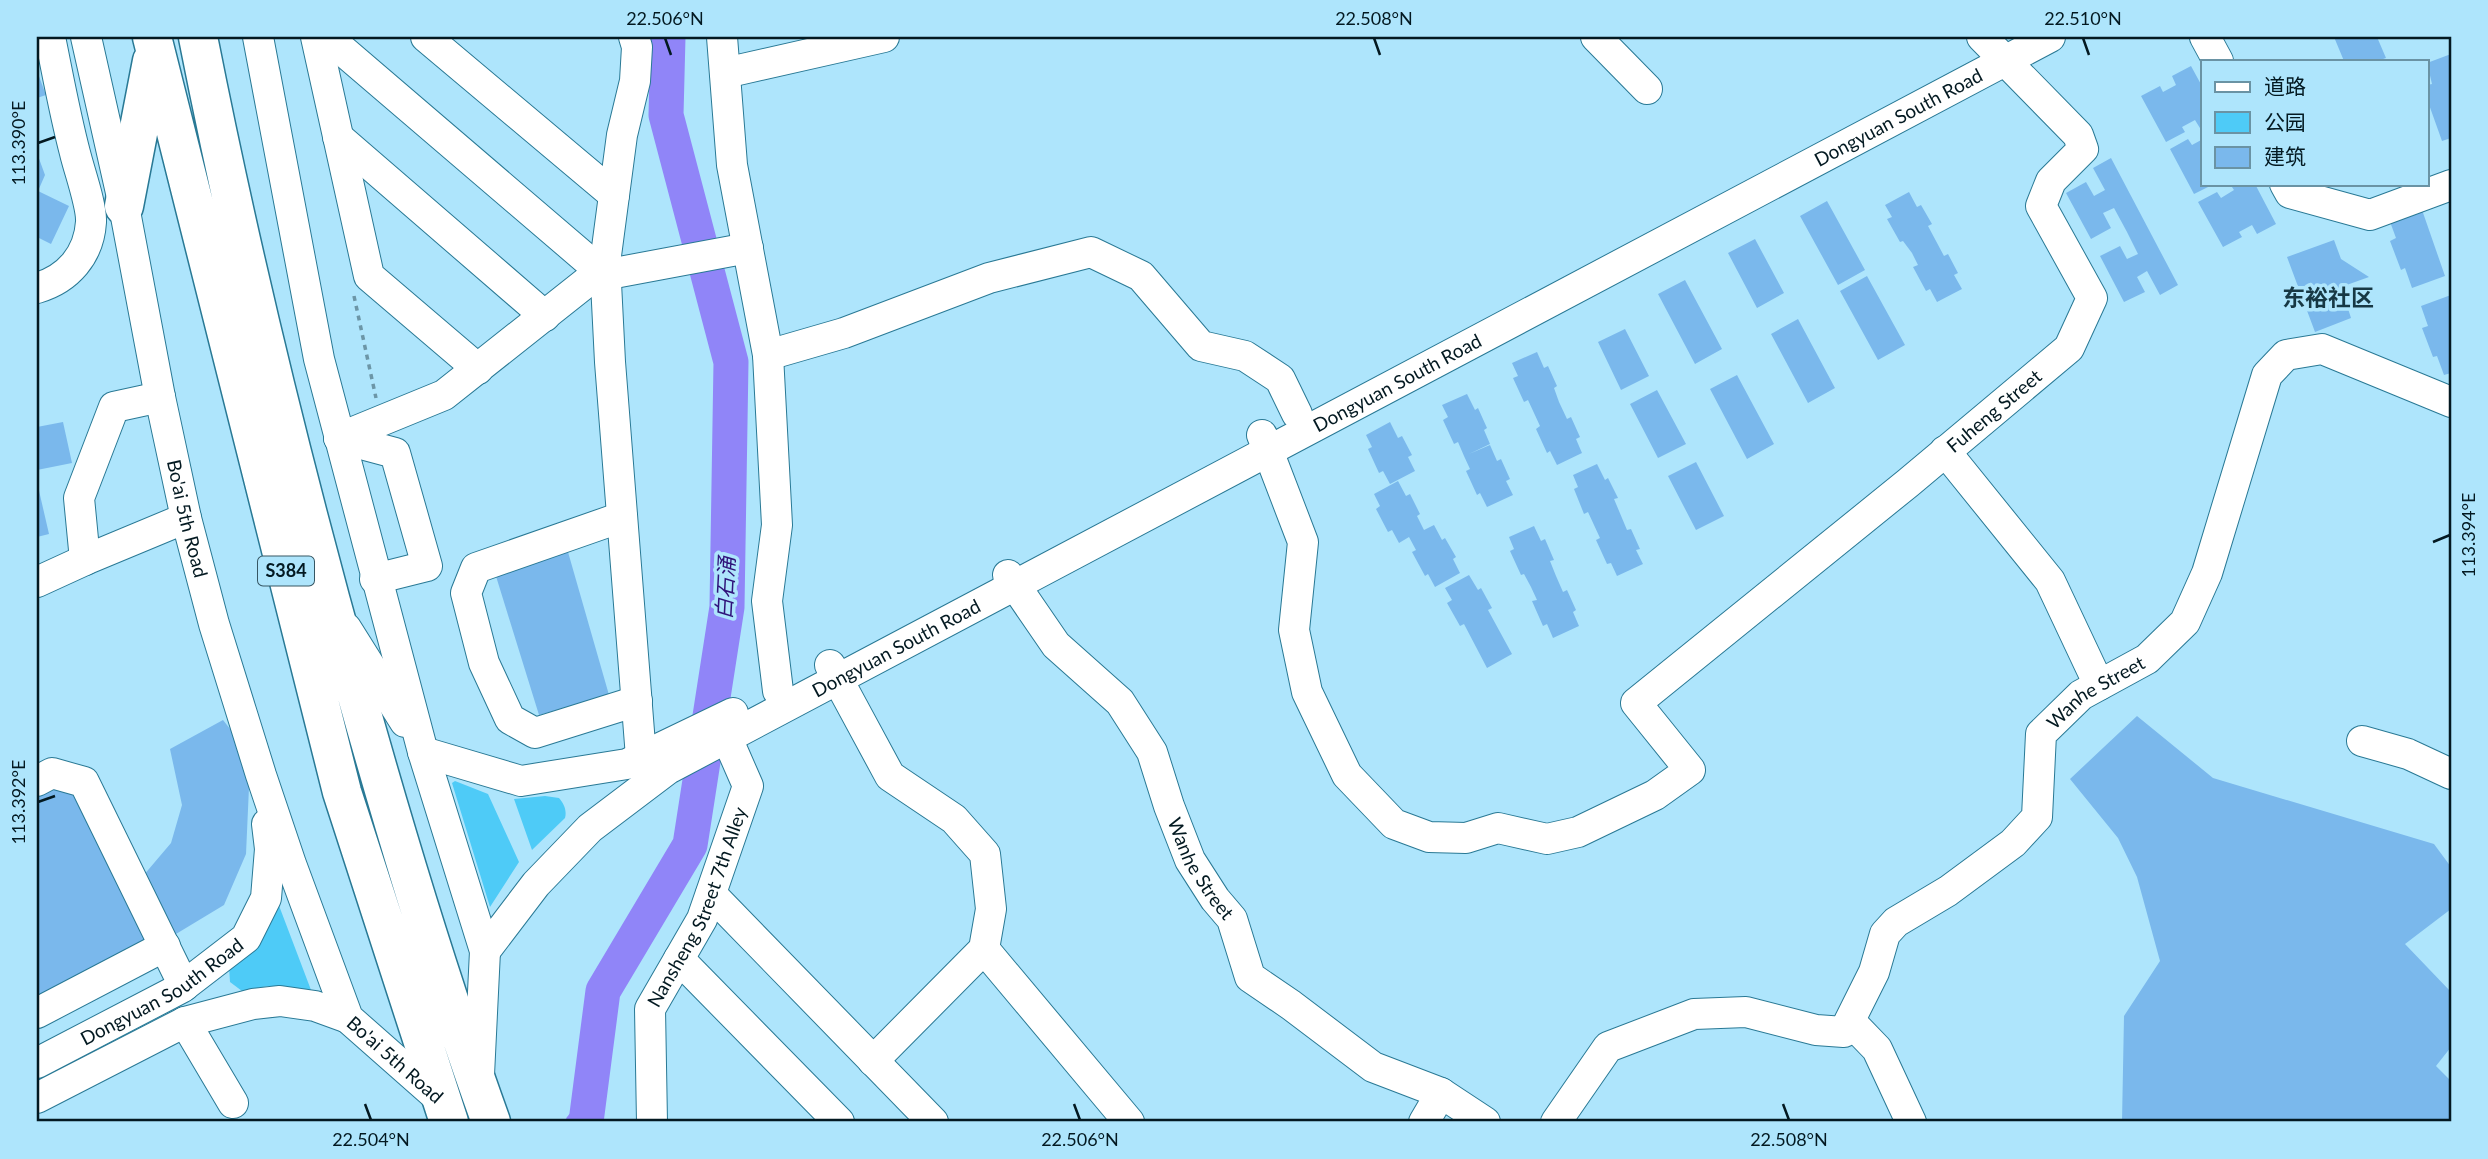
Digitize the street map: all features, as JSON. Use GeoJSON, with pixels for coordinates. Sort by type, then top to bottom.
{"type":"FeatureCollection","features":[{"type":"Feature","properties":{"kind":"highway","name":"S384"},"geometry":{"type":"LineString","coordinates":[[198,37],[214,119],[283,418],[331,603],[403,861],[485,1106]]}},
{"type":"Feature","properties":{"kind":"highway"},"geometry":{"type":"LineString","coordinates":[[124,206],[153,43]]}},
{"type":"Feature","properties":{"kind":"highway","name":"Bo'ai 5th Road"},"geometry":{"type":"LineString","coordinates":[[153,43],[342,792],[445,1111]]}},
{"type":"Feature","properties":{"kind":"street"},"geometry":{"type":"LineString","coordinates":[[37,288],[61,278],[79,261],[88,241],[92,220],[69,130],[50,37]]}},
{"type":"Feature","properties":{"kind":"street","name":"Bo'ai 5th Road"},"geometry":{"type":"LineString","coordinates":[[86,37],[124,206],[186,518],[214,624],[261,775],[348,1018],[445,1111]]}},
{"type":"Feature","properties":{"kind":"street"},"geometry":{"type":"LineString","coordinates":[[258,37],[318,359],[423,752],[485,951],[485,1106]]}},
{"type":"Feature","properties":{"kind":"street"},"geometry":{"type":"LineString","coordinates":[[316,37],[369,276],[478,369]]}},
{"type":"Feature","properties":{"kind":"street"},"geometry":{"type":"LineString","coordinates":[[327,37],[605,275]]}},
{"type":"Feature","properties":{"kind":"street"},"geometry":{"type":"LineString","coordinates":[[426,37],[614,195]]}},
{"type":"Feature","properties":{"kind":"street"},"geometry":{"type":"LineString","coordinates":[[634,37],[637,47],[635,81],[622,135],[605,275],[637,701],[654,760]]}},
{"type":"Feature","properties":{"kind":"street"},"geometry":{"type":"LineString","coordinates":[[722,37],[736,250],[768,355],[777,525],[767,601],[778,691]]}},
{"type":"Feature","properties":{"kind":"street"},"geometry":{"type":"LineString","coordinates":[[725,73],[884,37]]}},
{"type":"Feature","properties":{"kind":"street"},"geometry":{"type":"LineString","coordinates":[[1596,37],[1647,89]]}},
{"type":"Feature","properties":{"kind":"street","name":"Dongyuan South Road"},"geometry":{"type":"LineString","coordinates":[[1265,442],[1297,414],[1989,44],[2023,37]]}},
{"type":"Feature","properties":{"kind":"street","name":"Dongyuan South Road"},"geometry":{"type":"LineString","coordinates":[[739,724],[1265,442],[2050,37]]}},
{"type":"Feature","properties":{"kind":"street"},"geometry":{"type":"LineString","coordinates":[[2205,37],[2217,60]]}},
{"type":"Feature","properties":{"kind":"street","name":"Fuheng Street"},"geometry":{"type":"LineString","coordinates":[[1265,442],[1304,542],[1294,630],[1307,692],[1347,775],[1394,824],[1429,837],[1466,838],[1498,828],[1548,839],[1578,832],[1655,795],[1690,770],[1636,703],[1945,452],[2068,348],[2092,298],[2041,206],[2051,181],[2083,149],[2078,135],[1989,44]]}},
{"type":"Feature","properties":{"kind":"street"},"geometry":{"type":"LineString","coordinates":[[338,137],[545,316]]}},
{"type":"Feature","properties":{"kind":"street"},"geometry":{"type":"LineString","coordinates":[[2286,186],[2290,193],[2370,215],[2451,186]]}},
{"type":"Feature","properties":{"kind":"street"},"geometry":{"type":"LineString","coordinates":[[339,438],[444,396],[593,277],[736,250]]}},
{"type":"Feature","properties":{"kind":"street"},"geometry":{"type":"LineString","coordinates":[[768,355],[844,333],[989,278],[1091,252],[1141,276],[1201,346],[1245,356],[1280,379],[1297,414]]}},
{"type":"Feature","properties":{"kind":"street","name":"Wanhe Street"},"geometry":{"type":"LineString","coordinates":[[1850,1021],[1874,972],[1885,934],[1896,922],[1948,891],[2013,843],[2037,817],[2041,734],[2081,695],[2147,659],[2185,622],[2207,573],[2267,375],[2286,355],[2322,349],[2451,402]]}},
{"type":"Feature","properties":{"kind":"street"},"geometry":{"type":"LineString","coordinates":[[85,560],[79,498],[114,407],[160,397]]}},
{"type":"Feature","properties":{"kind":"street"},"geometry":{"type":"LineString","coordinates":[[339,438],[395,453],[427,566],[375,579]]}},
{"type":"Feature","properties":{"kind":"street"},"geometry":{"type":"LineString","coordinates":[[1945,452],[2050,581],[2099,685]]}},
{"type":"Feature","properties":{"kind":"street"},"geometry":{"type":"LineString","coordinates":[[622,517],[476,568],[466,593],[484,663],[510,719],[535,733],[637,701]]}},
{"type":"Feature","properties":{"kind":"street"},"geometry":{"type":"LineString","coordinates":[[37,582],[186,518]]}},
{"type":"Feature","properties":{"kind":"street","name":"Wanhe Street"},"geometry":{"type":"LineString","coordinates":[[1011,580],[1056,645],[1120,702],[1152,752],[1190,860],[1215,899],[1232,919],[1250,976],[1373,1067],[1441,1093],[1485,1122]]}},
{"type":"Feature","properties":{"kind":"street"},"geometry":{"type":"LineString","coordinates":[[331,603],[423,752],[521,780],[654,760],[739,724]]}},
{"type":"Feature","properties":{"kind":"street"},"geometry":{"type":"LineString","coordinates":[[834,672],[890,776],[954,819],[985,853],[991,909],[984,949],[873,1061]]}},
{"type":"Feature","properties":{"kind":"street","name":"Dongyuan South Road"},"geometry":{"type":"LineString","coordinates":[[739,724],[778,691],[834,672]]}},
{"type":"Feature","properties":{"kind":"street","name":"Nansheng Street 7th Alley"},"geometry":{"type":"LineString","coordinates":[[652,1122],[650,1009],[702,919],[748,786],[739,724]]}},
{"type":"Feature","properties":{"kind":"street"},"geometry":{"type":"LineString","coordinates":[[2362,741],[2408,754],[2451,774]]}},
{"type":"Feature","properties":{"kind":"street"},"geometry":{"type":"LineString","coordinates":[[485,951],[537,884],[654,760]]}},
{"type":"Feature","properties":{"kind":"street"},"geometry":{"type":"LineString","coordinates":[[37,781],[52,773],[84,782],[184,986]]}},
{"type":"Feature","properties":{"kind":"street","name":"Dongyuan South Road"},"geometry":{"type":"LineString","coordinates":[[37,1063],[184,986],[246,938],[266,898],[270,849],[261,775]]}},
{"type":"Feature","properties":{"kind":"street"},"geometry":{"type":"LineString","coordinates":[[711,894],[933,1122]]}},
{"type":"Feature","properties":{"kind":"street"},"geometry":{"type":"LineString","coordinates":[[37,1013],[164,946]]}},
{"type":"Feature","properties":{"kind":"street"},"geometry":{"type":"LineString","coordinates":[[984,949],[1129,1122]]}},
{"type":"Feature","properties":{"kind":"street"},"geometry":{"type":"LineString","coordinates":[[679,959],[839,1122]]}},
{"type":"Feature","properties":{"kind":"street","name":"Dongyuan South Road"},"geometry":{"type":"LineString","coordinates":[[37,1098],[185,1022],[253,1004],[280,1001],[315,1006],[348,1018]]}},
{"type":"Feature","properties":{"kind":"street"},"geometry":{"type":"LineString","coordinates":[[1556,1122],[1608,1046],[1694,1014],[1746,1012],[1816,1030],[1844,1032],[1850,1021],[1877,1049],[1911,1122]]}},
{"type":"Feature","properties":{"kind":"street"},"geometry":{"type":"LineString","coordinates":[[185,1022],[233,1103]]}},
{"type":"Feature","properties":{"kind":"street"},"geometry":{"type":"LineString","coordinates":[[1424,1122],[1441,1093]]}},
{"type":"Feature","properties":{"kind":"green space"},"geometry":{"type":"Polygon","coordinates":[[[455,781],[488,794],[519,862],[490,907],[452,783],[455,781]]]}},
{"type":"Feature","properties":{"kind":"green space"},"geometry":{"type":"Polygon","coordinates":[[[545,796],[559,798],[565,807],[565,818],[532,850],[514,799],[545,796]]]}},
{"type":"Feature","properties":{"kind":"green space"},"geometry":{"type":"Polygon","coordinates":[[[278,903],[311,990],[268,986],[242,991],[230,982],[229,967],[278,903]]]}},
{"type":"Feature","properties":{"kind":"building"},"geometry":{"type":"Polygon","coordinates":[[[2334,37],[2377,37],[2386,58],[2380,60],[2344,60],[2334,37]]]}},
{"type":"Feature","properties":{"kind":"building"},"geometry":{"type":"Polygon","coordinates":[[[2451,54],[2451,138],[2442,141],[2428,102],[2428,85],[2432,84],[2428,63],[2451,54]]]}},
{"type":"Feature","properties":{"kind":"building"},"geometry":{"type":"Polygon","coordinates":[[[2191,66],[2201,84],[2201,130],[2195,120],[2182,127],[2185,132],[2166,142],[2141,96],[2160,86],[2163,92],[2176,85],[2172,76],[2191,66]]]}},
{"type":"Feature","properties":{"kind":"building"},"geometry":{"type":"Polygon","coordinates":[[[37,71],[46,95],[37,98],[37,71]]]}},
{"type":"Feature","properties":{"kind":"building"},"geometry":{"type":"Polygon","coordinates":[[[2188,139],[2192,145],[2201,140],[2201,186],[2210,186],[2194,194],[2170,149],[2188,139]]]}},
{"type":"Feature","properties":{"kind":"building"},"geometry":{"type":"Polygon","coordinates":[[[37,153],[45,175],[38,191],[69,206],[51,244],[37,237],[37,153]]]}},
{"type":"Feature","properties":{"kind":"building"},"geometry":{"type":"Polygon","coordinates":[[[2111,158],[2178,285],[2160,295],[2147,271],[2137,277],[2145,292],[2124,302],[2100,256],[2120,246],[2127,259],[2138,254],[2127,232],[2114,208],[2103,213],[2111,228],[2091,239],[2066,193],[2086,182],[2094,196],[2105,190],[2093,168],[2111,158]]]}},
{"type":"Feature","properties":{"kind":"building"},"geometry":{"type":"Polygon","coordinates":[[[2231,186],[2256,186],[2276,224],[2257,234],[2252,225],[2239,232],[2242,237],[2223,247],[2198,202],[2217,192],[2221,198],[2234,190],[2231,186]]]}},
{"type":"Feature","properties":{"kind":"building"},"geometry":{"type":"Polygon","coordinates":[[[1909,192],[1917,207],[1921,205],[1932,224],[1928,226],[1944,256],[1948,254],[1958,273],[1954,275],[1962,289],[1937,302],[1930,289],[1926,291],[1913,267],[1918,265],[1912,253],[1903,241],[1900,242],[1887,219],[1892,217],[1885,205],[1909,192]]]}},
{"type":"Feature","properties":{"kind":"building"},"geometry":{"type":"Polygon","coordinates":[[[1827,201],[1865,270],[1838,285],[1800,216],[1827,201]]]}},
{"type":"Feature","properties":{"kind":"building"},"geometry":{"type":"Polygon","coordinates":[[[2421,207],[2445,276],[2412,288],[2405,268],[2401,270],[2390,241],[2396,238],[2389,219],[2421,207]]]}},
{"type":"Feature","properties":{"kind":"building"},"geometry":{"type":"Polygon","coordinates":[[[1755,239],[1784,293],[1757,308],[1728,253],[1755,239]]]}},
{"type":"Feature","properties":{"kind":"building"},"geometry":{"type":"Polygon","coordinates":[[[2334,240],[2341,259],[2369,277],[2341,287],[2351,318],[2315,332],[2287,257],[2334,240]]]}},
{"type":"Feature","properties":{"kind":"building"},"geometry":{"type":"Polygon","coordinates":[[[1867,276],[1905,345],[1878,360],[1840,291],[1867,276]]]}},
{"type":"Feature","properties":{"kind":"building"},"geometry":{"type":"Polygon","coordinates":[[[1685,280],[1722,349],[1695,364],[1658,294],[1685,280]]]}},
{"type":"Feature","properties":{"kind":"building"},"geometry":{"type":"Polygon","coordinates":[[[2451,295],[2451,373],[2444,375],[2437,356],[2433,357],[2422,328],[2428,326],[2421,306],[2451,295]]]}},
{"type":"Feature","properties":{"kind":"building"},"geometry":{"type":"Polygon","coordinates":[[[1798,319],[1835,388],[1808,403],[1771,334],[1798,319]]]}},
{"type":"Feature","properties":{"kind":"building"},"geometry":{"type":"Polygon","coordinates":[[[1625,329],[1649,376],[1621,390],[1598,342],[1625,329]]]}},
{"type":"Feature","properties":{"kind":"building"},"geometry":{"type":"Polygon","coordinates":[[[1537,352],[1544,368],[1548,366],[1557,386],[1554,388],[1559,402],[1567,419],[1571,417],[1580,437],[1576,439],[1582,453],[1557,465],[1550,451],[1547,453],[1536,429],[1540,426],[1528,400],[1524,402],[1513,378],[1518,376],[1512,363],[1537,352]]]}},
{"type":"Feature","properties":{"kind":"building"},"geometry":{"type":"Polygon","coordinates":[[[1737,375],[1774,444],[1747,459],[1710,389],[1737,375]]]}},
{"type":"Feature","properties":{"kind":"building"},"geometry":{"type":"Polygon","coordinates":[[[1657,390],[1686,444],[1658,458],[1630,404],[1657,390]]]}},
{"type":"Feature","properties":{"kind":"building"},"geometry":{"type":"Polygon","coordinates":[[[1467,394],[1475,410],[1478,408],[1487,428],[1484,430],[1490,444],[1469,454],[1490,445],[1497,461],[1501,459],[1510,479],[1506,481],[1513,495],[1487,507],[1480,493],[1477,495],[1466,471],[1470,469],[1458,442],[1454,444],[1443,420],[1448,417],[1442,405],[1467,394]]]}},
{"type":"Feature","properties":{"kind":"building"},"geometry":{"type":"Polygon","coordinates":[[[63,422],[72,463],[37,470],[37,427],[63,422]]]}},
{"type":"Feature","properties":{"kind":"building"},"geometry":{"type":"Polygon","coordinates":[[[1390,422],[1398,438],[1402,436],[1412,455],[1408,457],[1415,471],[1390,484],[1383,471],[1379,473],[1368,449],[1372,447],[1366,435],[1390,422]]]}},
{"type":"Feature","properties":{"kind":"building"},"geometry":{"type":"Polygon","coordinates":[[[1696,462],[1724,516],[1696,530],[1668,476],[1696,462]]]}},
{"type":"Feature","properties":{"kind":"building"},"geometry":{"type":"Polygon","coordinates":[[[1597,464],[1618,498],[1614,499],[1627,530],[1631,529],[1640,549],[1636,550],[1643,564],[1617,576],[1611,563],[1607,564],[1596,540],[1600,538],[1588,512],[1584,514],[1574,489],[1578,487],[1573,475],[1597,464]]]}},
{"type":"Feature","properties":{"kind":"building"},"geometry":{"type":"Polygon","coordinates":[[[1398,481],[1406,496],[1410,494],[1424,530],[1434,525],[1456,557],[1453,559],[1460,573],[1435,587],[1428,574],[1425,576],[1412,552],[1416,550],[1409,537],[1399,543],[1392,530],[1388,532],[1376,509],[1380,506],[1374,494],[1398,481]]]}},
{"type":"Feature","properties":{"kind":"building"},"geometry":{"type":"Polygon","coordinates":[[[37,482],[49,534],[37,537],[37,482]]]}},
{"type":"Feature","properties":{"kind":"building"},"geometry":{"type":"Polygon","coordinates":[[[1534,526],[1541,541],[1545,539],[1554,560],[1550,561],[1563,592],[1567,590],[1576,610],[1573,612],[1579,626],[1553,638],[1547,624],[1543,626],[1532,601],[1537,600],[1510,551],[1514,549],[1509,537],[1534,526]]]}},
{"type":"Feature","properties":{"kind":"building"},"geometry":{"type":"Polygon","coordinates":[[[568,552],[609,695],[539,715],[495,573],[568,552]]]}},
{"type":"Feature","properties":{"kind":"building"},"geometry":{"type":"Polygon","coordinates":[[[1469,575],[1478,590],[1481,588],[1492,608],[1488,610],[1512,654],[1487,668],[1464,624],[1460,626],[1447,603],[1452,600],[1445,588],[1469,575]]]}},
{"type":"Feature","properties":{"kind":"building"},"geometry":{"type":"Polygon","coordinates":[[[2137,716],[2213,778],[2434,844],[2451,867],[2451,909],[2405,944],[2451,992],[2451,1047],[2436,1066],[2451,1081],[2451,1122],[2122,1122],[2124,1016],[2160,961],[2137,877],[2118,838],[2070,779],[2137,716]]]}},
{"type":"Feature","properties":{"kind":"building"},"geometry":{"type":"Polygon","coordinates":[[[223,720],[238,739],[249,787],[246,854],[224,905],[171,937],[143,876],[171,843],[182,805],[170,749],[223,720]]]}},
{"type":"Feature","properties":{"kind":"building"},"geometry":{"type":"Polygon","coordinates":[[[59,786],[79,790],[155,943],[37,1005],[37,797],[59,786]]]}},
{"type":"Feature","properties":{"kind":"waterway","name":"白石涌"},"geometry":{"type":"LineString","coordinates":[[586,1122],[603,991],[690,845],[727,607],[731,362],[666,115],[668,37]]}},
{"type":"Feature","properties":{"kind":"waterway"},"geometry":{"type":"LineString","coordinates":[[576,1122],[584,1119]]}},
{"type":"Feature","properties":{"kind":"district","name":"东裕社区"},"geometry":{"type":"Point","coordinates":[2328,298]}}]}
